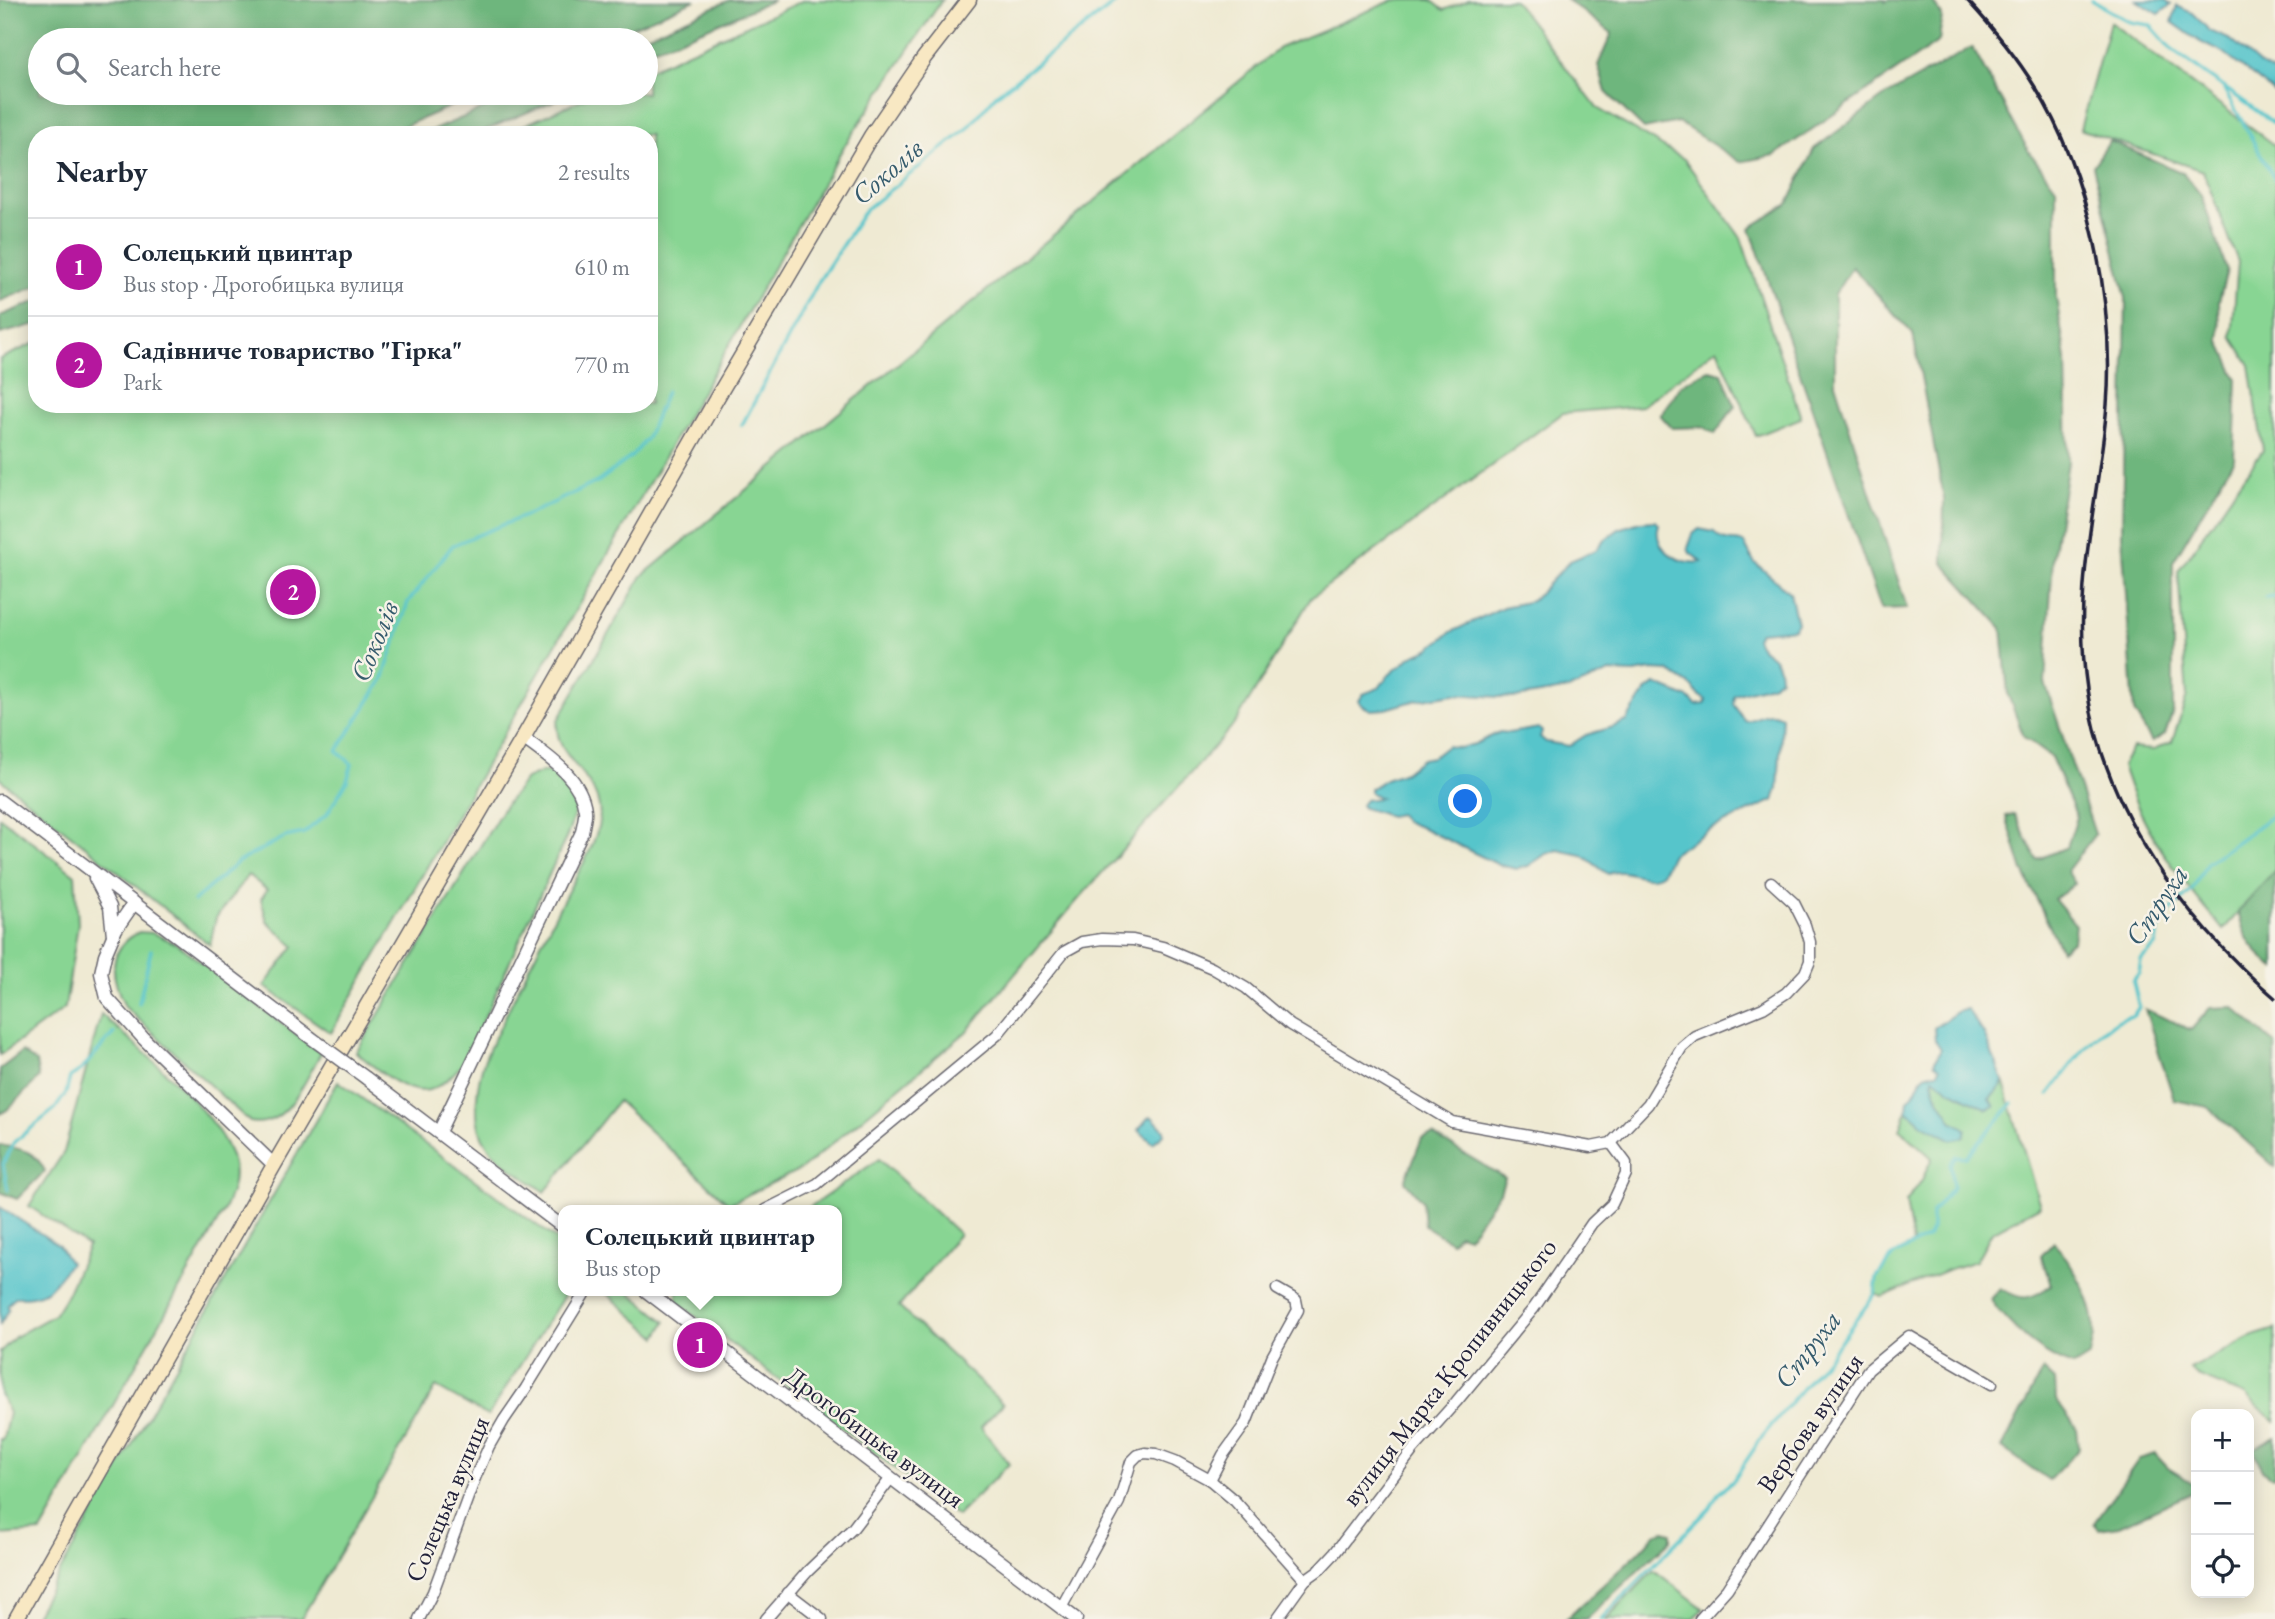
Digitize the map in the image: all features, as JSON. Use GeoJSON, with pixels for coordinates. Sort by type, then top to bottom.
{"type":"FeatureCollection","features":[{"type":"Feature","properties":{"kind":"main road"},"geometry":{"type":"LineString","coordinates":[[16,1619],[274,1165],[871,136],[924,58],[969,0]]}},
{"type":"Feature","properties":{"kind":"street"},"geometry":{"type":"LineString","coordinates":[[439,1132],[582,832],[586,811],[578,788],[556,762],[523,738]]}},
{"type":"Feature","properties":{"kind":"street"},"geometry":{"type":"LineString","coordinates":[[0,801],[558,1224]]}},
{"type":"Feature","properties":{"kind":"street"},"geometry":{"type":"LineString","coordinates":[[87,866],[100,883],[110,906],[113,935]]}},
{"type":"Feature","properties":{"kind":"street"},"geometry":{"type":"LineString","coordinates":[[775,1205],[817,1184],[997,1035],[1065,952],[1082,942],[1102,939],[1133,940],[1163,947],[1212,968],[1245,988],[1290,1025],[1452,1122],[1591,1147],[1611,1143],[1648,1104],[1682,1047],[1695,1036],[1763,1008],[1786,993],[1805,972],[1810,961],[1810,942],[1805,925],[1794,903],[1771,882]]}},
{"type":"Feature","properties":{"kind":"street"},"geometry":{"type":"LineString","coordinates":[[134,903],[113,935],[101,972],[107,998],[144,1039],[274,1165]]}},
{"type":"Feature","properties":{"kind":"street","name":"вулиця Марка Кропивницького"},"geometry":{"type":"LineString","coordinates":[[1277,1619],[1305,1580],[1334,1554],[1413,1450],[1457,1402],[1534,1308],[1592,1223],[1612,1204],[1626,1174],[1626,1163],[1611,1143]]}},
{"type":"Feature","properties":{"kind":"street"},"geometry":{"type":"LineString","coordinates":[[1210,1480],[1223,1455],[1246,1423],[1272,1357],[1298,1310],[1296,1300],[1277,1289]]}},
{"type":"Feature","properties":{"kind":"street","name":"Солецька вулиця"},"geometry":{"type":"LineString","coordinates":[[419,1619],[433,1592],[489,1446],[583,1296]]}},
{"type":"Feature","properties":{"kind":"street","name":"Дрогобицька вулиця"},"geometry":{"type":"LineString","coordinates":[[659,1296],[1076,1619]]}},
{"type":"Feature","properties":{"kind":"street","name":"Вербова вулиця"},"geometry":{"type":"LineString","coordinates":[[1700,1619],[1727,1589],[1867,1370],[1909,1336],[1992,1384]]}},
{"type":"Feature","properties":{"kind":"street"},"geometry":{"type":"LineString","coordinates":[[1061,1608],[1119,1502],[1131,1462],[1145,1452],[1175,1461],[1210,1480],[1245,1510],[1305,1580]]}},
{"type":"Feature","properties":{"kind":"street"},"geometry":{"type":"LineString","coordinates":[[766,1619],[853,1528],[891,1478]]}},
{"type":"Feature","properties":{"kind":"street"},"geometry":{"type":"LineString","coordinates":[[788,1593],[822,1619]]}},
{"type":"Feature","properties":{"kind":"green space"},"geometry":{"type":"Polygon","coordinates":[[[0,0],[695,0],[630,28],[28,28],[28,105],[453,105],[405,126],[28,126],[28,290],[0,301],[0,0]]]}},
{"type":"Feature","properties":{"kind":"green space"},"geometry":{"type":"Polygon","coordinates":[[[730,0],[774,0],[658,47],[658,31],[730,0]]]}},
{"type":"Feature","properties":{"kind":"green space"},"geometry":{"type":"Polygon","coordinates":[[[804,0],[942,0],[843,148],[331,1033],[264,986],[294,946],[267,921],[261,899],[267,890],[248,875],[216,918],[210,945],[0,779],[0,359],[28,346],[28,413],[658,413],[658,126],[522,126],[569,105],[658,105],[658,66],[804,0]]]}},
{"type":"Feature","properties":{"kind":"green space"},"geometry":{"type":"Polygon","coordinates":[[[1394,0],[1431,0],[1444,10],[1469,0],[1514,0],[1597,108],[1684,159],[1741,238],[1801,418],[1756,436],[1717,348],[1642,406],[1563,413],[1311,598],[1236,722],[1076,902],[966,1032],[803,1168],[729,1204],[618,1101],[545,1192],[514,1171],[499,1159],[482,1137],[477,1118],[480,1077],[489,1049],[597,832],[599,807],[595,793],[562,746],[558,734],[558,720],[642,576],[1279,48],[1394,0]]]}},
{"type":"Feature","properties":{"kind":"green space"},"geometry":{"type":"Polygon","coordinates":[[[1567,0],[1932,0],[1942,16],[1939,41],[1775,155],[1740,162],[1678,122],[1644,129],[1606,92],[1598,65],[1612,33],[1567,0]]]}},
{"type":"Feature","properties":{"kind":"green space"},"geometry":{"type":"Polygon","coordinates":[[[2110,22],[2275,146],[2275,871],[2223,930],[2177,872],[2152,834],[2140,813],[2122,766],[2132,748],[2154,750],[2172,742],[2187,696],[2178,571],[2263,450],[2250,365],[2232,337],[2238,262],[2203,171],[2080,129],[2110,22]]]}},
{"type":"Feature","properties":{"kind":"green space"},"geometry":{"type":"Polygon","coordinates":[[[1972,47],[2028,150],[2056,188],[2056,297],[2066,359],[2068,462],[2053,557],[2045,683],[2095,834],[2067,871],[2075,883],[2054,899],[2075,924],[2073,941],[2061,950],[2023,871],[2006,816],[2014,814],[2037,860],[2067,847],[2077,817],[2051,757],[2024,737],[2008,695],[2002,628],[1943,563],[1944,499],[1913,334],[1852,267],[1835,294],[1835,383],[1907,608],[1881,609],[1750,228],[1788,204],[1814,149],[1882,98],[1972,47]]]}},
{"type":"Feature","properties":{"kind":"green space"},"geometry":{"type":"Polygon","coordinates":[[[492,105],[544,105],[495,126],[443,126],[492,105]]]}},
{"type":"Feature","properties":{"kind":"green space"},"geometry":{"type":"Polygon","coordinates":[[[2110,141],[2183,173],[2201,195],[2227,270],[2219,301],[2220,342],[2237,379],[2234,459],[2173,562],[2173,711],[2165,734],[2152,742],[2134,712],[2122,535],[2126,298],[2093,166],[2110,141]]]}},
{"type":"Feature","properties":{"kind":"green space"},"geometry":{"type":"Polygon","coordinates":[[[28,305],[28,326],[0,334],[0,316],[28,305]]]}},
{"type":"Feature","properties":{"kind":"green space"},"geometry":{"type":"Polygon","coordinates":[[[1709,370],[1722,373],[1735,406],[1715,434],[1703,427],[1672,428],[1660,415],[1682,384],[1709,370]]]}},
{"type":"Feature","properties":{"kind":"green space"},"geometry":{"type":"Polygon","coordinates":[[[542,772],[553,772],[566,785],[576,808],[569,831],[464,1063],[434,1088],[420,1091],[410,1089],[380,1072],[356,1052],[504,807],[526,779],[542,772]]]}},
{"type":"Feature","properties":{"kind":"green space"},"geometry":{"type":"Polygon","coordinates":[[[0,817],[75,875],[78,924],[65,1008],[0,1055],[0,817]]]}},
{"type":"Feature","properties":{"kind":"green space"},"geometry":{"type":"Polygon","coordinates":[[[2275,871],[2275,969],[2251,944],[2238,912],[2275,871]]]}},
{"type":"Feature","properties":{"kind":"green space"},"geometry":{"type":"Polygon","coordinates":[[[139,932],[153,933],[177,944],[321,1053],[302,1089],[275,1118],[250,1122],[125,1007],[116,986],[114,965],[120,947],[139,932]]]}},
{"type":"Feature","properties":{"kind":"green space"},"geometry":{"type":"Polygon","coordinates":[[[2233,1007],[2275,1044],[2275,1167],[2208,1107],[2174,1100],[2145,1009],[2191,1030],[2210,1008],[2233,1007]]]}},
{"type":"Feature","properties":{"kind":"green space"},"geometry":{"type":"Polygon","coordinates":[[[101,1014],[178,1084],[215,1126],[233,1165],[233,1184],[223,1212],[41,1532],[0,1535],[0,1439],[3,1439],[9,1413],[0,1394],[0,1352],[16,1336],[54,1315],[68,1293],[88,1246],[29,1206],[64,1152],[101,1014]]]}},
{"type":"Feature","properties":{"kind":"green space"},"geometry":{"type":"Polygon","coordinates":[[[22,1052],[36,1062],[39,1078],[0,1114],[0,1069],[22,1052]]]}},
{"type":"Feature","properties":{"kind":"green space"},"geometry":{"type":"Polygon","coordinates":[[[1933,1077],[1950,1090],[1987,1109],[1995,1106],[1989,1099],[2001,1087],[2003,1080],[2040,1206],[1992,1232],[1976,1261],[1882,1297],[1875,1294],[1877,1277],[1893,1256],[1913,1244],[1906,1202],[1922,1180],[1932,1158],[1900,1129],[1907,1110],[1921,1123],[1937,1130],[1952,1121],[1933,1089],[1933,1077]]]}},
{"type":"Feature","properties":{"kind":"green space"},"geometry":{"type":"Polygon","coordinates":[[[338,1081],[558,1240],[558,1296],[564,1296],[488,1416],[436,1387],[301,1619],[33,1619],[338,1081]]]}},
{"type":"Feature","properties":{"kind":"green space"},"geometry":{"type":"Polygon","coordinates":[[[1433,1135],[1505,1178],[1500,1192],[1468,1237],[1458,1234],[1451,1242],[1424,1225],[1422,1201],[1405,1181],[1422,1138],[1433,1135]]]}},
{"type":"Feature","properties":{"kind":"green space"},"geometry":{"type":"Polygon","coordinates":[[[0,1145],[21,1149],[32,1155],[45,1171],[17,1199],[0,1192],[0,1145]]]}},
{"type":"Feature","properties":{"kind":"green space"},"geometry":{"type":"Polygon","coordinates":[[[879,1159],[959,1234],[899,1307],[1003,1404],[981,1427],[1009,1464],[957,1516],[677,1302],[677,1296],[842,1296],[842,1205],[813,1205],[879,1159]]]}},
{"type":"Feature","properties":{"kind":"green space"},"geometry":{"type":"Polygon","coordinates":[[[2054,1242],[2082,1284],[2093,1321],[2094,1336],[2090,1356],[2074,1366],[2050,1356],[2027,1339],[1990,1299],[2000,1288],[2026,1297],[2051,1285],[2041,1256],[2054,1242]]]}},
{"type":"Feature","properties":{"kind":"green space"},"geometry":{"type":"Polygon","coordinates":[[[610,1296],[634,1296],[666,1322],[657,1337],[610,1296]]]}},
{"type":"Feature","properties":{"kind":"green space"},"geometry":{"type":"Polygon","coordinates":[[[2275,1329],[2275,1421],[2245,1395],[2197,1376],[2190,1369],[2253,1336],[2275,1329]]]}},
{"type":"Feature","properties":{"kind":"green space"},"geometry":{"type":"Polygon","coordinates":[[[2043,1369],[2055,1380],[2056,1400],[2077,1429],[2079,1449],[2049,1480],[2002,1448],[2043,1369]]]}},
{"type":"Feature","properties":{"kind":"green space"},"geometry":{"type":"Polygon","coordinates":[[[2275,1437],[2275,1476],[2272,1477],[2261,1469],[2254,1449],[2275,1437]]]}},
{"type":"Feature","properties":{"kind":"green space"},"geometry":{"type":"Polygon","coordinates":[[[2155,1454],[2168,1468],[2191,1482],[2191,1493],[2119,1526],[2099,1529],[2094,1523],[2139,1459],[2155,1454]]]}},
{"type":"Feature","properties":{"kind":"green space"},"geometry":{"type":"Polygon","coordinates":[[[1664,1531],[1671,1533],[1671,1540],[1586,1619],[1566,1619],[1655,1534],[1664,1531]]]}},
{"type":"Feature","properties":{"kind":"green space"},"geometry":{"type":"Polygon","coordinates":[[[1654,1570],[1704,1609],[1693,1619],[1606,1619],[1654,1570]]]}},
{"type":"Feature","properties":{"kind":"water"},"geometry":{"type":"Polygon","coordinates":[[[2136,0],[2166,0],[2171,5],[2159,14],[2136,0]]]}},
{"type":"Feature","properties":{"kind":"water"},"geometry":{"type":"Polygon","coordinates":[[[2177,6],[2192,13],[2210,31],[2231,40],[2259,64],[2275,73],[2275,93],[2222,52],[2200,42],[2172,22],[2177,6]]]}},
{"type":"Feature","properties":{"kind":"water"},"geometry":{"type":"Polygon","coordinates":[[[1655,521],[1659,524],[1659,541],[1664,548],[1685,561],[1702,562],[1690,553],[1688,548],[1693,534],[1699,529],[1714,532],[1724,540],[1744,543],[1754,562],[1790,593],[1797,623],[1794,629],[1760,632],[1756,638],[1762,649],[1777,662],[1780,678],[1774,684],[1734,695],[1733,704],[1745,721],[1768,714],[1782,717],[1778,789],[1774,800],[1709,830],[1672,854],[1662,873],[1649,877],[1622,872],[1608,874],[1582,855],[1558,850],[1517,869],[1499,865],[1404,821],[1399,814],[1390,816],[1363,808],[1361,805],[1365,800],[1380,798],[1370,792],[1370,789],[1405,772],[1422,759],[1433,757],[1447,746],[1460,748],[1500,732],[1539,728],[1542,732],[1540,737],[1546,742],[1569,746],[1586,735],[1626,721],[1646,691],[1655,684],[1689,698],[1696,705],[1705,704],[1706,700],[1698,695],[1693,687],[1668,671],[1652,670],[1634,673],[1610,672],[1569,689],[1515,698],[1454,694],[1371,710],[1359,701],[1363,694],[1379,688],[1388,676],[1412,656],[1429,649],[1451,632],[1503,607],[1532,601],[1570,561],[1596,550],[1619,529],[1640,522],[1655,521]]]}},
{"type":"Feature","properties":{"kind":"water"},"geometry":{"type":"Polygon","coordinates":[[[1967,1009],[1984,1034],[2003,1080],[2001,1087],[1989,1099],[1995,1106],[1987,1109],[1950,1090],[1933,1077],[1934,1089],[1952,1121],[1966,1129],[1964,1137],[1952,1140],[1921,1123],[1907,1110],[1908,1100],[1922,1078],[1938,1072],[1940,1068],[1934,1063],[1941,1049],[1935,1040],[1934,1028],[1957,1012],[1967,1009]]]}},
{"type":"Feature","properties":{"kind":"water"},"geometry":{"type":"Polygon","coordinates":[[[1152,1117],[1164,1130],[1164,1134],[1153,1143],[1138,1130],[1152,1117]]]}},
{"type":"Feature","properties":{"kind":"water"},"geometry":{"type":"Polygon","coordinates":[[[0,1207],[58,1245],[70,1263],[48,1290],[35,1296],[15,1297],[8,1305],[9,1310],[0,1324],[0,1207]]]}},
{"type":"Feature","properties":{"kind":"waterway","name":"Соколів"},"geometry":{"type":"LineString","coordinates":[[742,425],[819,281],[865,210],[967,129],[996,95],[1119,0]]}},
{"type":"Feature","properties":{"kind":"waterway"},"geometry":{"type":"LineString","coordinates":[[2091,0],[2130,22],[2150,25],[2172,50],[2275,124]]}},
{"type":"Feature","properties":{"kind":"waterway"},"geometry":{"type":"LineString","coordinates":[[2224,89],[2275,180]]}},
{"type":"Feature","properties":{"kind":"waterway","name":"Соколів"},"geometry":{"type":"LineString","coordinates":[[658,411],[666,392]]}},
{"type":"Feature","properties":{"kind":"waterway","name":"Соколів"},"geometry":{"type":"LineString","coordinates":[[194,901],[238,862],[285,837],[304,833],[327,814],[347,781],[352,764],[337,751],[383,679],[408,602],[453,545],[532,513],[599,481],[632,456],[647,438],[657,413]]}},
{"type":"Feature","properties":{"kind":"waterway"},"geometry":{"type":"LineString","coordinates":[[2265,598],[2275,597]]}},
{"type":"Feature","properties":{"kind":"waterway","name":"Струха"},"geometry":{"type":"LineString","coordinates":[[2049,1094],[2097,1036],[2121,1019],[2133,1016],[2139,1007],[2133,981],[2139,973],[2141,960],[2156,945],[2157,933],[2166,915],[2192,890],[2207,863],[2275,814]]}},
{"type":"Feature","properties":{"kind":"waterway","name":"Соколів"},"geometry":{"type":"LineString","coordinates":[[139,1003],[151,950]]}},
{"type":"Feature","properties":{"kind":"waterway","name":"Соколів"},"geometry":{"type":"LineString","coordinates":[[8,1190],[3,1164],[14,1142],[55,1109],[66,1093],[70,1077],[81,1070],[114,1033]]}},
{"type":"Feature","properties":{"kind":"waterway","name":"Струха"},"geometry":{"type":"LineString","coordinates":[[1601,1619],[1710,1508],[1719,1492],[1732,1482],[1762,1437],[1833,1351],[1875,1294],[1877,1277],[1893,1256],[1928,1237],[1932,1228],[1932,1212],[1953,1187],[1950,1164],[1956,1156],[1966,1157],[2013,1103]]}},
{"type":"Feature","properties":{"kind":"railway"},"geometry":{"type":"LineString","coordinates":[[1967,0],[2020,64],[2054,121],[2084,199],[2102,283],[2107,325],[2107,405],[2084,580],[2083,616],[2087,689],[2096,734],[2111,777],[2153,860],[2210,934],[2275,998]]}},
{"type":"Feature","properties":{"kind":"place","name":"Садівниче товариство \"Гірка\""},"geometry":{"type":"Point","coordinates":[293,592]}},
{"type":"Feature","properties":{"kind":"place","name":"Солецький цвинтар"},"geometry":{"type":"Point","coordinates":[700,1345]}}]}
